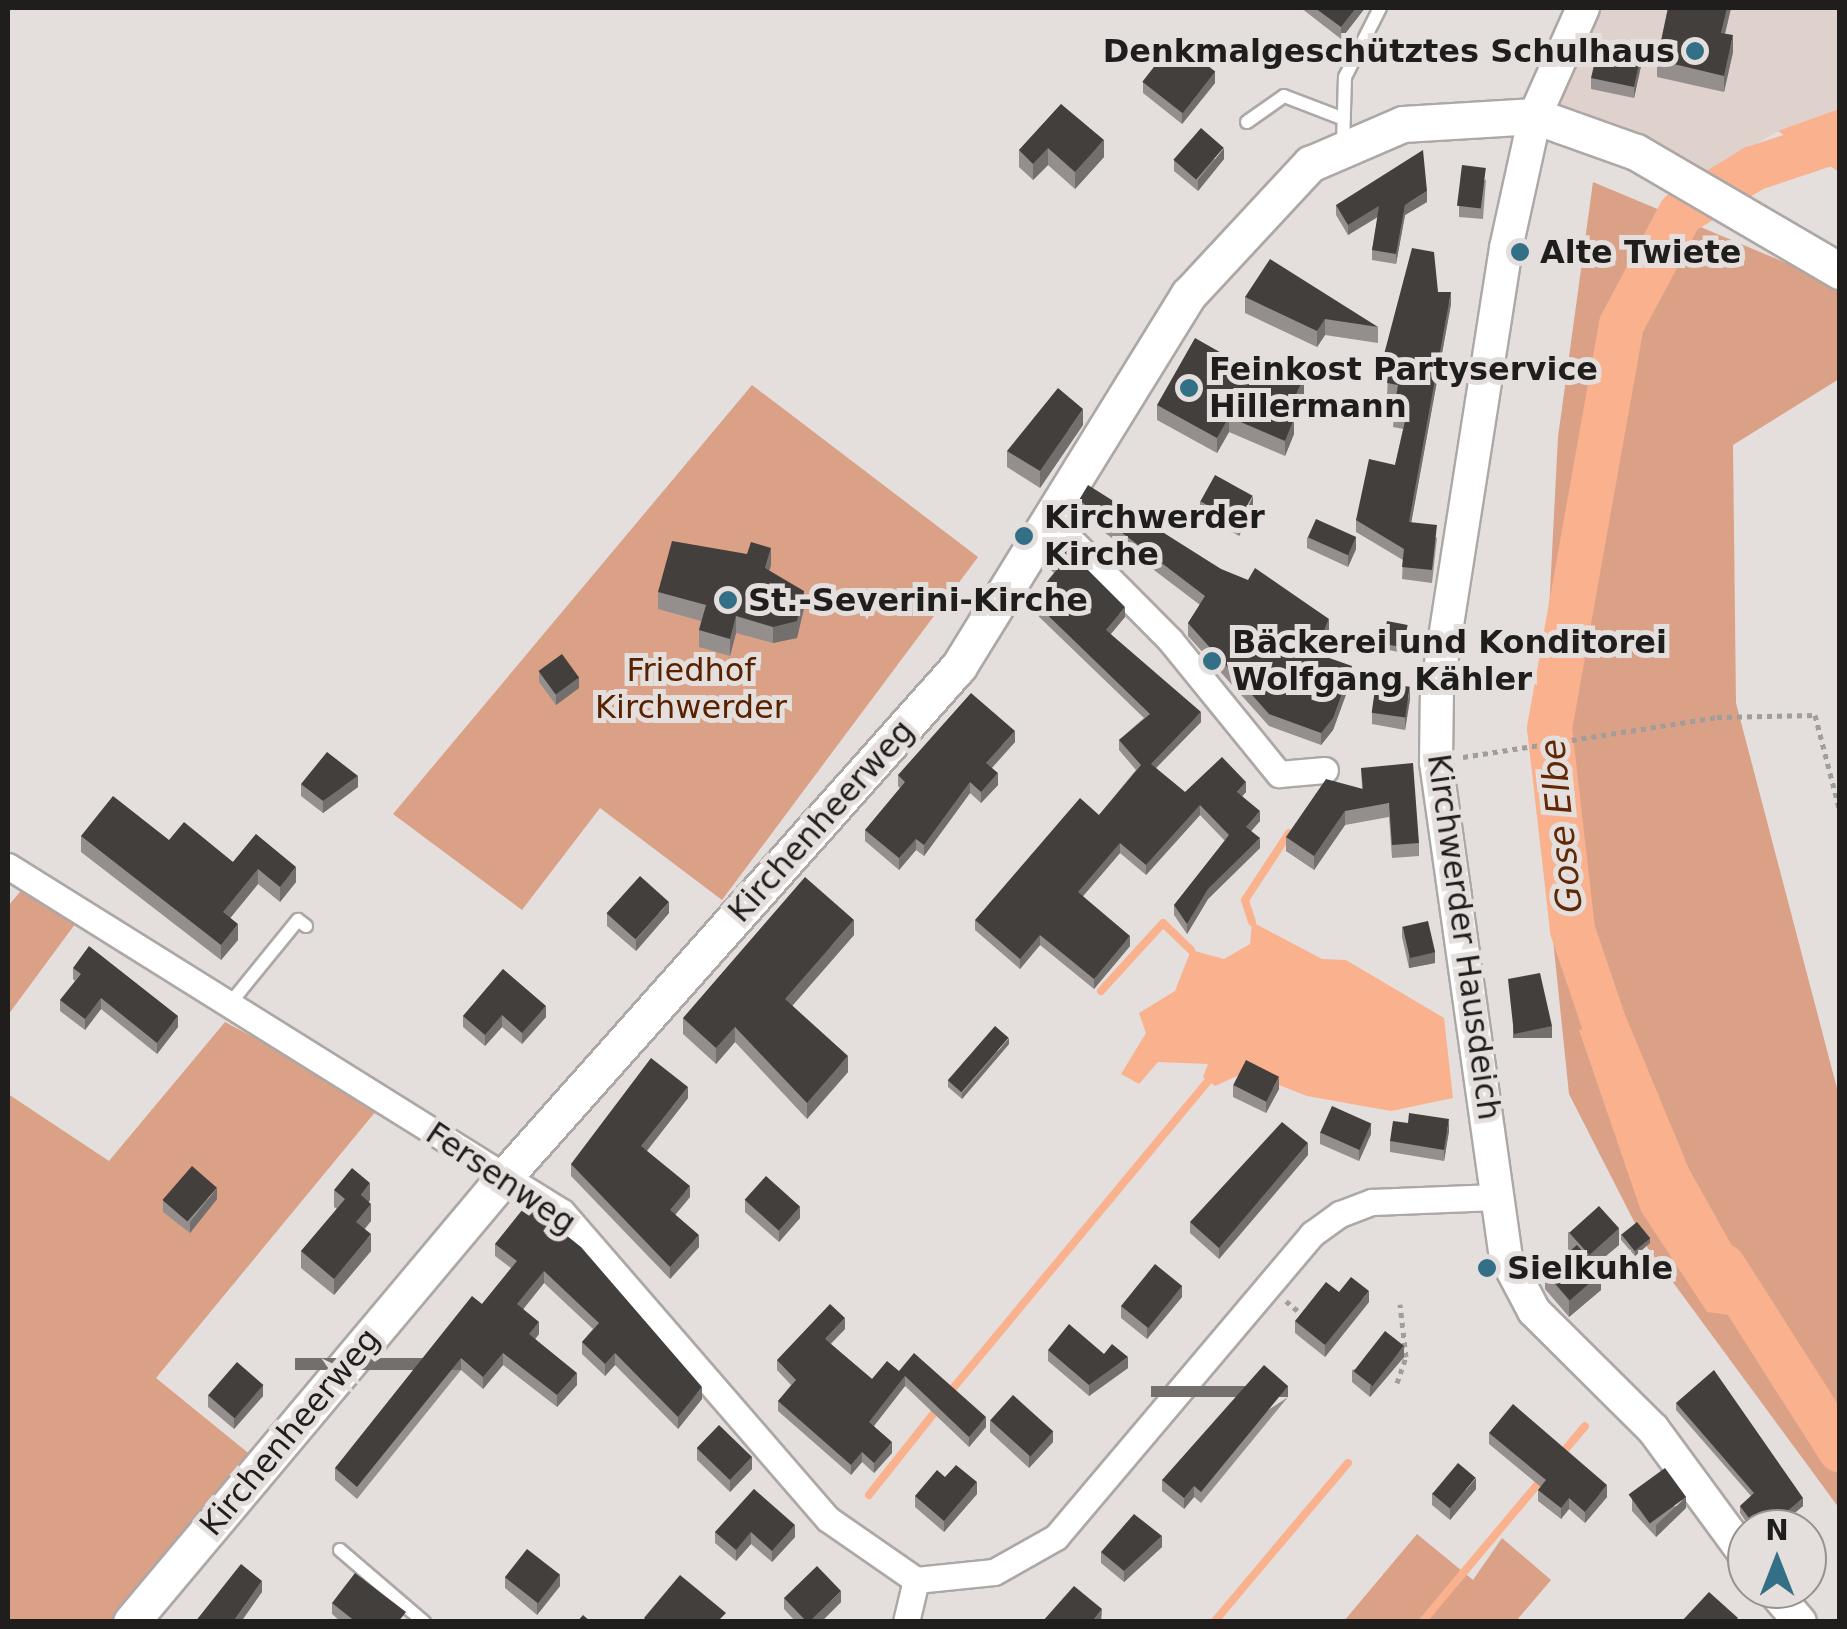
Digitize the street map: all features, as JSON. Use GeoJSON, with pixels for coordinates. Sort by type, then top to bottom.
{"type":"FeatureCollection","features":[{"type":"Feature","properties":{"kind":"main road","name":"Kirchenheerweg"},"geometry":{"type":"LineString","coordinates":[[130,1622],[506,1176],[959,666],[1189,294],[1274,196],[1343,132],[1442,118],[1535,116],[1602,135],[1692,182],[1840,271]]}},
{"type":"Feature","properties":{"kind":"street","name":"Kirchwerder Hausdeich"},"geometry":{"type":"LineString","coordinates":[[1583,8],[1535,116],[1483,374],[1437,688],[1436,762],[1482,1045],[1496,1197],[1506,1258],[1534,1310],[1653,1429],[1727,1530]]}},
{"type":"Feature","properties":{"kind":"street"},"geometry":{"type":"LineString","coordinates":[[1052,521],[1170,640],[1279,774],[1325,770]]}},
{"type":"Feature","properties":{"kind":"street","name":"Fersenweg"},"geometry":{"type":"LineString","coordinates":[[8,866],[506,1176],[584,1233],[853,1544],[916,1580]]}},
{"type":"Feature","properties":{"kind":"street"},"geometry":{"type":"LineString","coordinates":[[906,1622],[916,1580],[994,1572],[1056,1537],[1312,1234],[1340,1214],[1372,1202],[1496,1197]]}},
{"type":"Feature","properties":{"kind":"lane"},"geometry":{"type":"LineString","coordinates":[[1248,122],[1284,96],[1343,132],[1345,77],[1380,8]]}},
{"type":"Feature","properties":{"kind":"lane"},"geometry":{"type":"LineString","coordinates":[[228,1006],[298,920],[306,926]]}},
{"type":"Feature","properties":{"kind":"lane"},"geometry":{"type":"LineString","coordinates":[[340,1550],[424,1622]]}},
{"type":"Feature","properties":{"kind":"path"},"geometry":{"type":"LineString","coordinates":[[1436,762],[1578,735],[1815,715],[1840,812]]}},
{"type":"Feature","properties":{"kind":"path"},"geometry":{"type":"LineString","coordinates":[[1397,1384],[1406,1357],[1400,1304]]}},
{"type":"Feature","properties":{"kind":"shaded area"},"geometry":{"type":"Polygon","coordinates":[[[1583,8],[1839,8],[1839,109],[1778,131],[1692,182],[1535,116],[1583,8]]]}},
{"type":"Feature","properties":{"kind":"shaded area"},"geometry":{"type":"Polygon","coordinates":[[[1839,109],[1839,172],[1778,131],[1839,109]]]}},
{"type":"Feature","properties":{"kind":"shaded area"},"geometry":{"type":"Polygon","coordinates":[[[1252,922],[1322,959],[1346,960],[1444,1018],[1453,1098],[1391,1111],[1307,1096],[1246,1072],[1215,1086],[1203,1077],[1208,1064],[1158,1062],[1139,1084],[1121,1074],[1146,1033],[1139,1013],[1175,991],[1191,950],[1224,959],[1250,944],[1252,922]]]}},
{"type":"Feature","properties":{"kind":"shaded area"},"geometry":{"type":"Polygon","coordinates":[[[1626,1017],[1689,1169],[1774,1321],[1707,1312],[1641,1211],[1579,1030],[1626,1017]]]}},
{"type":"Feature","properties":{"kind":"green space"},"geometry":{"type":"Polygon","coordinates":[[[1593,182],[1839,285],[1839,379],[1733,445],[1736,703],[1839,1096],[1839,1508],[1647,1247],[1569,1094],[1539,804],[1558,437],[1593,182]]]}},
{"type":"Feature","properties":{"kind":"green space","name":"Friedhof Kirchwerder"},"geometry":{"type":"Polygon","coordinates":[[[752,385],[978,557],[722,900],[600,808],[522,910],[393,814],[752,385]]]}},
{"type":"Feature","properties":{"kind":"green space"},"geometry":{"type":"Polygon","coordinates":[[[25,886],[81,916],[8,1015],[8,906],[25,886]]]}},
{"type":"Feature","properties":{"kind":"green space"},"geometry":{"type":"Polygon","coordinates":[[[225,1022],[381,1105],[156,1378],[252,1456],[113,1621],[8,1621],[8,1094],[109,1161],[225,1022]]]}},
{"type":"Feature","properties":{"kind":"green space"},"geometry":{"type":"Polygon","coordinates":[[[1417,1534],[1473,1580],[1502,1538],[1551,1580],[1516,1621],[1344,1621],[1417,1534]]]}},
{"type":"Feature","properties":{"kind":"building"},"geometry":{"type":"Polygon","coordinates":[[[1315,8],[1356,8],[1341,27],[1315,8]]]}},
{"type":"Feature","properties":{"kind":"building","name":"Denkmalgeschütztes Schulhaus"},"geometry":{"type":"Polygon","coordinates":[[[1668,8],[1727,8],[1721,33],[1733,35],[1724,76],[1657,60],[1668,8]]]}},
{"type":"Feature","properties":{"kind":"building"},"geometry":{"type":"Polygon","coordinates":[[[1175,40],[1215,71],[1183,113],[1142,82],[1175,40]]]}},
{"type":"Feature","properties":{"kind":"building"},"geometry":{"type":"Polygon","coordinates":[[[1599,44],[1643,46],[1634,87],[1591,78],[1599,44]]]}},
{"type":"Feature","properties":{"kind":"building"},"geometry":{"type":"Polygon","coordinates":[[[1061,104],[1104,140],[1075,172],[1048,148],[1033,164],[1019,150],[1061,104]]]}},
{"type":"Feature","properties":{"kind":"building"},"geometry":{"type":"Polygon","coordinates":[[[1201,128],[1224,148],[1196,179],[1173,160],[1201,128]]]}},
{"type":"Feature","properties":{"kind":"building"},"geometry":{"type":"Polygon","coordinates":[[[1423,150],[1427,191],[1405,205],[1396,254],[1372,250],[1379,206],[1348,225],[1336,205],[1423,150]]]}},
{"type":"Feature","properties":{"kind":"building"},"geometry":{"type":"Polygon","coordinates":[[[1462,165],[1486,168],[1481,209],[1457,206],[1462,165]]]}},
{"type":"Feature","properties":{"kind":"building"},"geometry":{"type":"Polygon","coordinates":[[[1412,248],[1434,252],[1438,292],[1451,292],[1409,522],[1437,525],[1432,570],[1402,567],[1404,549],[1356,520],[1369,459],[1395,465],[1406,417],[1393,415],[1398,385],[1387,383],[1390,362],[1382,362],[1412,248]]]}},
{"type":"Feature","properties":{"kind":"building"},"geometry":{"type":"Polygon","coordinates":[[[1270,259],[1378,327],[1325,319],[1317,331],[1245,297],[1270,259]]]}},
{"type":"Feature","properties":{"kind":"building"},"geometry":{"type":"Polygon","coordinates":[[[1195,338],[1262,376],[1270,361],[1304,379],[1285,415],[1294,419],[1285,441],[1229,417],[1217,438],[1157,405],[1195,338]]]}},
{"type":"Feature","properties":{"kind":"building"},"geometry":{"type":"Polygon","coordinates":[[[1058,388],[1083,409],[1040,471],[1007,451],[1058,388]]]}},
{"type":"Feature","properties":{"kind":"building"},"geometry":{"type":"Polygon","coordinates":[[[1215,475],[1253,496],[1238,522],[1200,501],[1215,475]]]}},
{"type":"Feature","properties":{"kind":"building"},"geometry":{"type":"Polygon","coordinates":[[[1088,485],[1221,569],[1248,580],[1255,568],[1329,619],[1315,653],[1352,666],[1333,718],[1321,733],[1269,714],[1188,623],[1205,596],[1079,500],[1088,485]]]}},
{"type":"Feature","properties":{"kind":"building"},"geometry":{"type":"Polygon","coordinates":[[[1316,519],[1356,537],[1348,555],[1308,537],[1316,519]]]}},
{"type":"Feature","properties":{"kind":"building","name":"St.-Severini-Kirche"},"geometry":{"type":"Polygon","coordinates":[[[672,541],[747,554],[751,542],[771,548],[765,568],[804,591],[797,621],[773,627],[736,616],[730,639],[699,630],[706,605],[658,592],[672,541]]]}},
{"type":"Feature","properties":{"kind":"building"},"geometry":{"type":"Polygon","coordinates":[[[1062,544],[1125,607],[1106,630],[1201,712],[1151,764],[1185,792],[1222,757],[1246,782],[1237,792],[1260,811],[1246,827],[1260,838],[1208,889],[1187,924],[1174,905],[1229,835],[1200,805],[1146,865],[1120,843],[1078,892],[1130,936],[1094,979],[1040,935],[1020,959],[975,920],[1080,798],[1099,815],[1141,765],[1119,740],[1150,714],[1032,600],[1059,567],[1050,559],[1062,544]]]}},
{"type":"Feature","properties":{"kind":"building"},"geometry":{"type":"Polygon","coordinates":[[[1387,621],[1408,625],[1403,648],[1383,644],[1387,621]]]}},
{"type":"Feature","properties":{"kind":"building"},"geometry":{"type":"Polygon","coordinates":[[[562,654],[579,677],[556,695],[539,671],[562,654]]]}},
{"type":"Feature","properties":{"kind":"building"},"geometry":{"type":"Polygon","coordinates":[[[1376,682],[1410,687],[1405,717],[1372,713],[1376,682]]]}},
{"type":"Feature","properties":{"kind":"building"},"geometry":{"type":"Polygon","coordinates":[[[971,693],[1015,731],[986,763],[998,773],[981,792],[970,782],[924,845],[916,839],[899,858],[865,830],[905,782],[898,775],[971,693]]]}},
{"type":"Feature","properties":{"kind":"building"},"geometry":{"type":"Polygon","coordinates":[[[327,752],[358,776],[323,801],[301,784],[327,752]]]}},
{"type":"Feature","properties":{"kind":"building"},"geometry":{"type":"Polygon","coordinates":[[[1413,763],[1419,843],[1392,845],[1389,803],[1345,811],[1314,856],[1286,837],[1326,779],[1363,789],[1361,768],[1413,763]]]}},
{"type":"Feature","properties":{"kind":"building"},"geometry":{"type":"Polygon","coordinates":[[[113,796],[169,840],[184,822],[233,862],[256,834],[296,867],[280,887],[258,869],[223,912],[238,924],[221,945],[81,836],[113,796]]]}},
{"type":"Feature","properties":{"kind":"building"},"geometry":{"type":"Polygon","coordinates":[[[640,876],[669,902],[636,939],[607,913],[640,876]]]}},
{"type":"Feature","properties":{"kind":"building"},"geometry":{"type":"Polygon","coordinates":[[[805,877],[854,920],[785,999],[848,1056],[807,1103],[735,1027],[716,1048],[683,1018],[805,877]]]}},
{"type":"Feature","properties":{"kind":"building"},"geometry":{"type":"Polygon","coordinates":[[[1428,921],[1435,952],[1410,958],[1403,927],[1428,921]]]}},
{"type":"Feature","properties":{"kind":"building"},"geometry":{"type":"Polygon","coordinates":[[[89,946],[178,1016],[157,1043],[101,998],[85,1019],[60,1000],[81,974],[73,968],[89,946]]]}},
{"type":"Feature","properties":{"kind":"building"},"geometry":{"type":"Polygon","coordinates":[[[503,969],[546,1006],[522,1033],[502,1015],[485,1035],[463,1016],[503,969]]]}},
{"type":"Feature","properties":{"kind":"building"},"geometry":{"type":"Polygon","coordinates":[[[1540,973],[1552,1026],[1514,1034],[1508,979],[1540,973]]]}},
{"type":"Feature","properties":{"kind":"building"},"geometry":{"type":"Polygon","coordinates":[[[995,1026],[1009,1038],[961,1092],[948,1080],[995,1026]]]}},
{"type":"Feature","properties":{"kind":"building"},"geometry":{"type":"Polygon","coordinates":[[[651,1058],[688,1087],[641,1146],[690,1186],[670,1210],[699,1235],[670,1267],[571,1164],[651,1058]]]}},
{"type":"Feature","properties":{"kind":"building"},"geometry":{"type":"Polygon","coordinates":[[[1246,1060],[1279,1077],[1266,1102],[1233,1085],[1246,1060]]]}},
{"type":"Feature","properties":{"kind":"building"},"geometry":{"type":"Polygon","coordinates":[[[1332,1106],[1371,1123],[1359,1150],[1320,1132],[1332,1106]]]}},
{"type":"Feature","properties":{"kind":"building"},"geometry":{"type":"Polygon","coordinates":[[[1409,1113],[1449,1119],[1444,1150],[1390,1141],[1393,1121],[1408,1123],[1409,1113]]]}},
{"type":"Feature","properties":{"kind":"building"},"geometry":{"type":"Polygon","coordinates":[[[1282,1122],[1308,1143],[1219,1248],[1190,1222],[1282,1122]]]}},
{"type":"Feature","properties":{"kind":"building"},"geometry":{"type":"Polygon","coordinates":[[[192,1166],[217,1188],[187,1222],[162,1200],[192,1166]]]}},
{"type":"Feature","properties":{"kind":"building"},"geometry":{"type":"Polygon","coordinates":[[[352,1168],[370,1183],[361,1195],[371,1204],[356,1222],[371,1234],[334,1279],[301,1251],[345,1199],[334,1190],[352,1168]]]}},
{"type":"Feature","properties":{"kind":"building"},"geometry":{"type":"Polygon","coordinates":[[[766,1176],[800,1207],[779,1231],[745,1200],[766,1176]]]}},
{"type":"Feature","properties":{"kind":"building"},"geometry":{"type":"Polygon","coordinates":[[[527,1204],[581,1247],[702,1387],[678,1417],[615,1353],[605,1364],[582,1342],[599,1323],[544,1271],[517,1304],[539,1322],[529,1334],[577,1373],[557,1395],[503,1353],[483,1377],[461,1358],[357,1487],[335,1468],[472,1296],[482,1304],[517,1261],[495,1244],[527,1204]]]}},
{"type":"Feature","properties":{"kind":"building"},"geometry":{"type":"Polygon","coordinates":[[[1599,1206],[1619,1228],[1589,1255],[1569,1233],[1599,1206]]]}},
{"type":"Feature","properties":{"kind":"building"},"geometry":{"type":"Polygon","coordinates":[[[1637,1222],[1650,1238],[1635,1251],[1621,1235],[1637,1222]]]}},
{"type":"Feature","properties":{"kind":"building"},"geometry":{"type":"Polygon","coordinates":[[[1577,1245],[1601,1273],[1570,1300],[1545,1273],[1577,1245]]]}},
{"type":"Feature","properties":{"kind":"building"},"geometry":{"type":"Polygon","coordinates":[[[1155,1264],[1182,1286],[1148,1328],[1121,1306],[1155,1264]]]}},
{"type":"Feature","properties":{"kind":"building"},"geometry":{"type":"Polygon","coordinates":[[[1351,1277],[1369,1291],[1325,1345],[1295,1321],[1326,1282],[1339,1292],[1351,1277]]]}},
{"type":"Feature","properties":{"kind":"building"},"geometry":{"type":"Polygon","coordinates":[[[830,1304],[845,1318],[825,1339],[872,1379],[887,1361],[905,1376],[869,1422],[892,1442],[874,1463],[862,1452],[851,1465],[778,1401],[796,1380],[777,1360],[830,1304]]]}},
{"type":"Feature","properties":{"kind":"building"},"geometry":{"type":"Polygon","coordinates":[[[1069,1324],[1104,1354],[1112,1344],[1128,1357],[1089,1385],[1048,1350],[1069,1324]]]}},
{"type":"Feature","properties":{"kind":"building"},"geometry":{"type":"Polygon","coordinates":[[[1385,1331],[1404,1346],[1373,1386],[1354,1371],[1385,1331]]]}},
{"type":"Feature","properties":{"kind":"building"},"geometry":{"type":"Polygon","coordinates":[[[914,1353],[986,1417],[969,1437],[899,1371],[914,1353]]]}},
{"type":"Feature","properties":{"kind":"building"},"geometry":{"type":"Polygon","coordinates":[[[237,1362],[263,1385],[235,1418],[208,1395],[237,1362]]]}},
{"type":"Feature","properties":{"kind":"building"},"geometry":{"type":"Polygon","coordinates":[[[1264,1365],[1288,1386],[1201,1492],[1194,1486],[1184,1498],[1162,1480],[1264,1365]]]}},
{"type":"Feature","properties":{"kind":"building"},"geometry":{"type":"Polygon","coordinates":[[[1714,1370],[1803,1498],[1790,1509],[1742,1509],[1740,1506],[1754,1493],[1676,1403],[1714,1370]]]}},
{"type":"Feature","properties":{"kind":"building"},"geometry":{"type":"Polygon","coordinates":[[[1013,1395],[1053,1431],[1030,1456],[990,1420],[1013,1395]]]}},
{"type":"Feature","properties":{"kind":"building"},"geometry":{"type":"Polygon","coordinates":[[[1513,1404],[1607,1485],[1585,1512],[1569,1498],[1561,1508],[1538,1490],[1546,1480],[1489,1433],[1513,1404]]]}},
{"type":"Feature","properties":{"kind":"building"},"geometry":{"type":"Polygon","coordinates":[[[719,1425],[752,1457],[730,1480],[697,1448],[719,1425]]]}},
{"type":"Feature","properties":{"kind":"building"},"geometry":{"type":"Polygon","coordinates":[[[1458,1463],[1476,1478],[1450,1508],[1432,1494],[1458,1463]]]}},
{"type":"Feature","properties":{"kind":"building"},"geometry":{"type":"Polygon","coordinates":[[[956,1465],[977,1482],[944,1521],[915,1496],[937,1470],[945,1477],[956,1465]]]}},
{"type":"Feature","properties":{"kind":"building"},"geometry":{"type":"Polygon","coordinates":[[[1665,1468],[1686,1497],[1650,1524],[1629,1494],[1665,1468]]]}},
{"type":"Feature","properties":{"kind":"building"},"geometry":{"type":"Polygon","coordinates":[[[754,1489],[795,1525],[772,1551],[751,1532],[736,1550],[715,1532],[754,1489]]]}},
{"type":"Feature","properties":{"kind":"building"},"geometry":{"type":"Polygon","coordinates":[[[1134,1514],[1162,1536],[1124,1571],[1101,1552],[1134,1514]]]}},
{"type":"Feature","properties":{"kind":"building"},"geometry":{"type":"Polygon","coordinates":[[[527,1549],[560,1575],[538,1603],[505,1577],[527,1549]]]}},
{"type":"Feature","properties":{"kind":"building"},"geometry":{"type":"Polygon","coordinates":[[[241,1564],[262,1581],[233,1622],[195,1622],[241,1564]]]}},
{"type":"Feature","properties":{"kind":"building"},"geometry":{"type":"Polygon","coordinates":[[[817,1566],[841,1591],[807,1622],[784,1598],[817,1566]]]}},
{"type":"Feature","properties":{"kind":"building"},"geometry":{"type":"Polygon","coordinates":[[[355,1573],[406,1612],[398,1622],[356,1622],[332,1603],[355,1573]]]}},
{"type":"Feature","properties":{"kind":"building"},"geometry":{"type":"Polygon","coordinates":[[[680,1575],[726,1613],[717,1622],[648,1622],[644,1618],[680,1575]]]}},
{"type":"Feature","properties":{"kind":"building"},"geometry":{"type":"Polygon","coordinates":[[[1074,1586],[1102,1609],[1092,1622],[1042,1622],[1074,1586]]]}},
{"type":"Feature","properties":{"kind":"building"},"geometry":{"type":"Polygon","coordinates":[[[1709,1592],[1738,1618],[1734,1622],[1681,1622],[1709,1592]]]}},
{"type":"Feature","properties":{"kind":"waterway","name":"Gose Elbe"},"geometry":{"type":"LineString","coordinates":[[1624,1083],[1572,929],[1549,728],[1621,324],[1680,213],[1753,168],[1840,139]]}},
{"type":"Feature","properties":{"kind":"waterway"},"geometry":{"type":"LineString","coordinates":[[1252,922],[1245,900],[1289,833]]}},
{"type":"Feature","properties":{"kind":"waterway"},"geometry":{"type":"LineString","coordinates":[[1101,991],[1163,923],[1191,950]]}},
{"type":"Feature","properties":{"kind":"waterway"},"geometry":{"type":"LineString","coordinates":[[949,1393],[1208,1081]]}},
{"type":"Feature","properties":{"kind":"waterway","name":"Gose Elbe"},"geometry":{"type":"LineString","coordinates":[[1723,1266],[1840,1450]]}},
{"type":"Feature","properties":{"kind":"waterway"},"geometry":{"type":"LineString","coordinates":[[869,1495],[938,1408]]}},
{"type":"Feature","properties":{"kind":"waterway"},"geometry":{"type":"LineString","coordinates":[[1559,1457],[1585,1426]]}},
{"type":"Feature","properties":{"kind":"waterway"},"geometry":{"type":"LineString","coordinates":[[1214,1622],[1348,1463]]}},
{"type":"Feature","properties":{"kind":"waterway"},"geometry":{"type":"LineString","coordinates":[[1422,1622],[1541,1480]]}},
{"type":"Feature","properties":{"kind":"place","name":"Denkmalgeschütztes Schulhaus"},"geometry":{"type":"Point","coordinates":[1695,51]}},
{"type":"Feature","properties":{"kind":"place","name":"Alte Twiete"},"geometry":{"type":"Point","coordinates":[1520,252]}},
{"type":"Feature","properties":{"kind":"place","name":"Feinkost Partyservice Hillermann"},"geometry":{"type":"Point","coordinates":[1189,388]}},
{"type":"Feature","properties":{"kind":"place","name":"Kirchwerder Kirche"},"geometry":{"type":"Point","coordinates":[1024,536]}},
{"type":"Feature","properties":{"kind":"place","name":"St.-Severini-Kirche"},"geometry":{"type":"Point","coordinates":[728,600]}},
{"type":"Feature","properties":{"kind":"place","name":"Bäckerei und Konditorei Wolfgang Kähler"},"geometry":{"type":"Point","coordinates":[1212,661]}},
{"type":"Feature","properties":{"kind":"place","name":"Sielkuhle"},"geometry":{"type":"Point","coordinates":[1487,1268]}}]}
